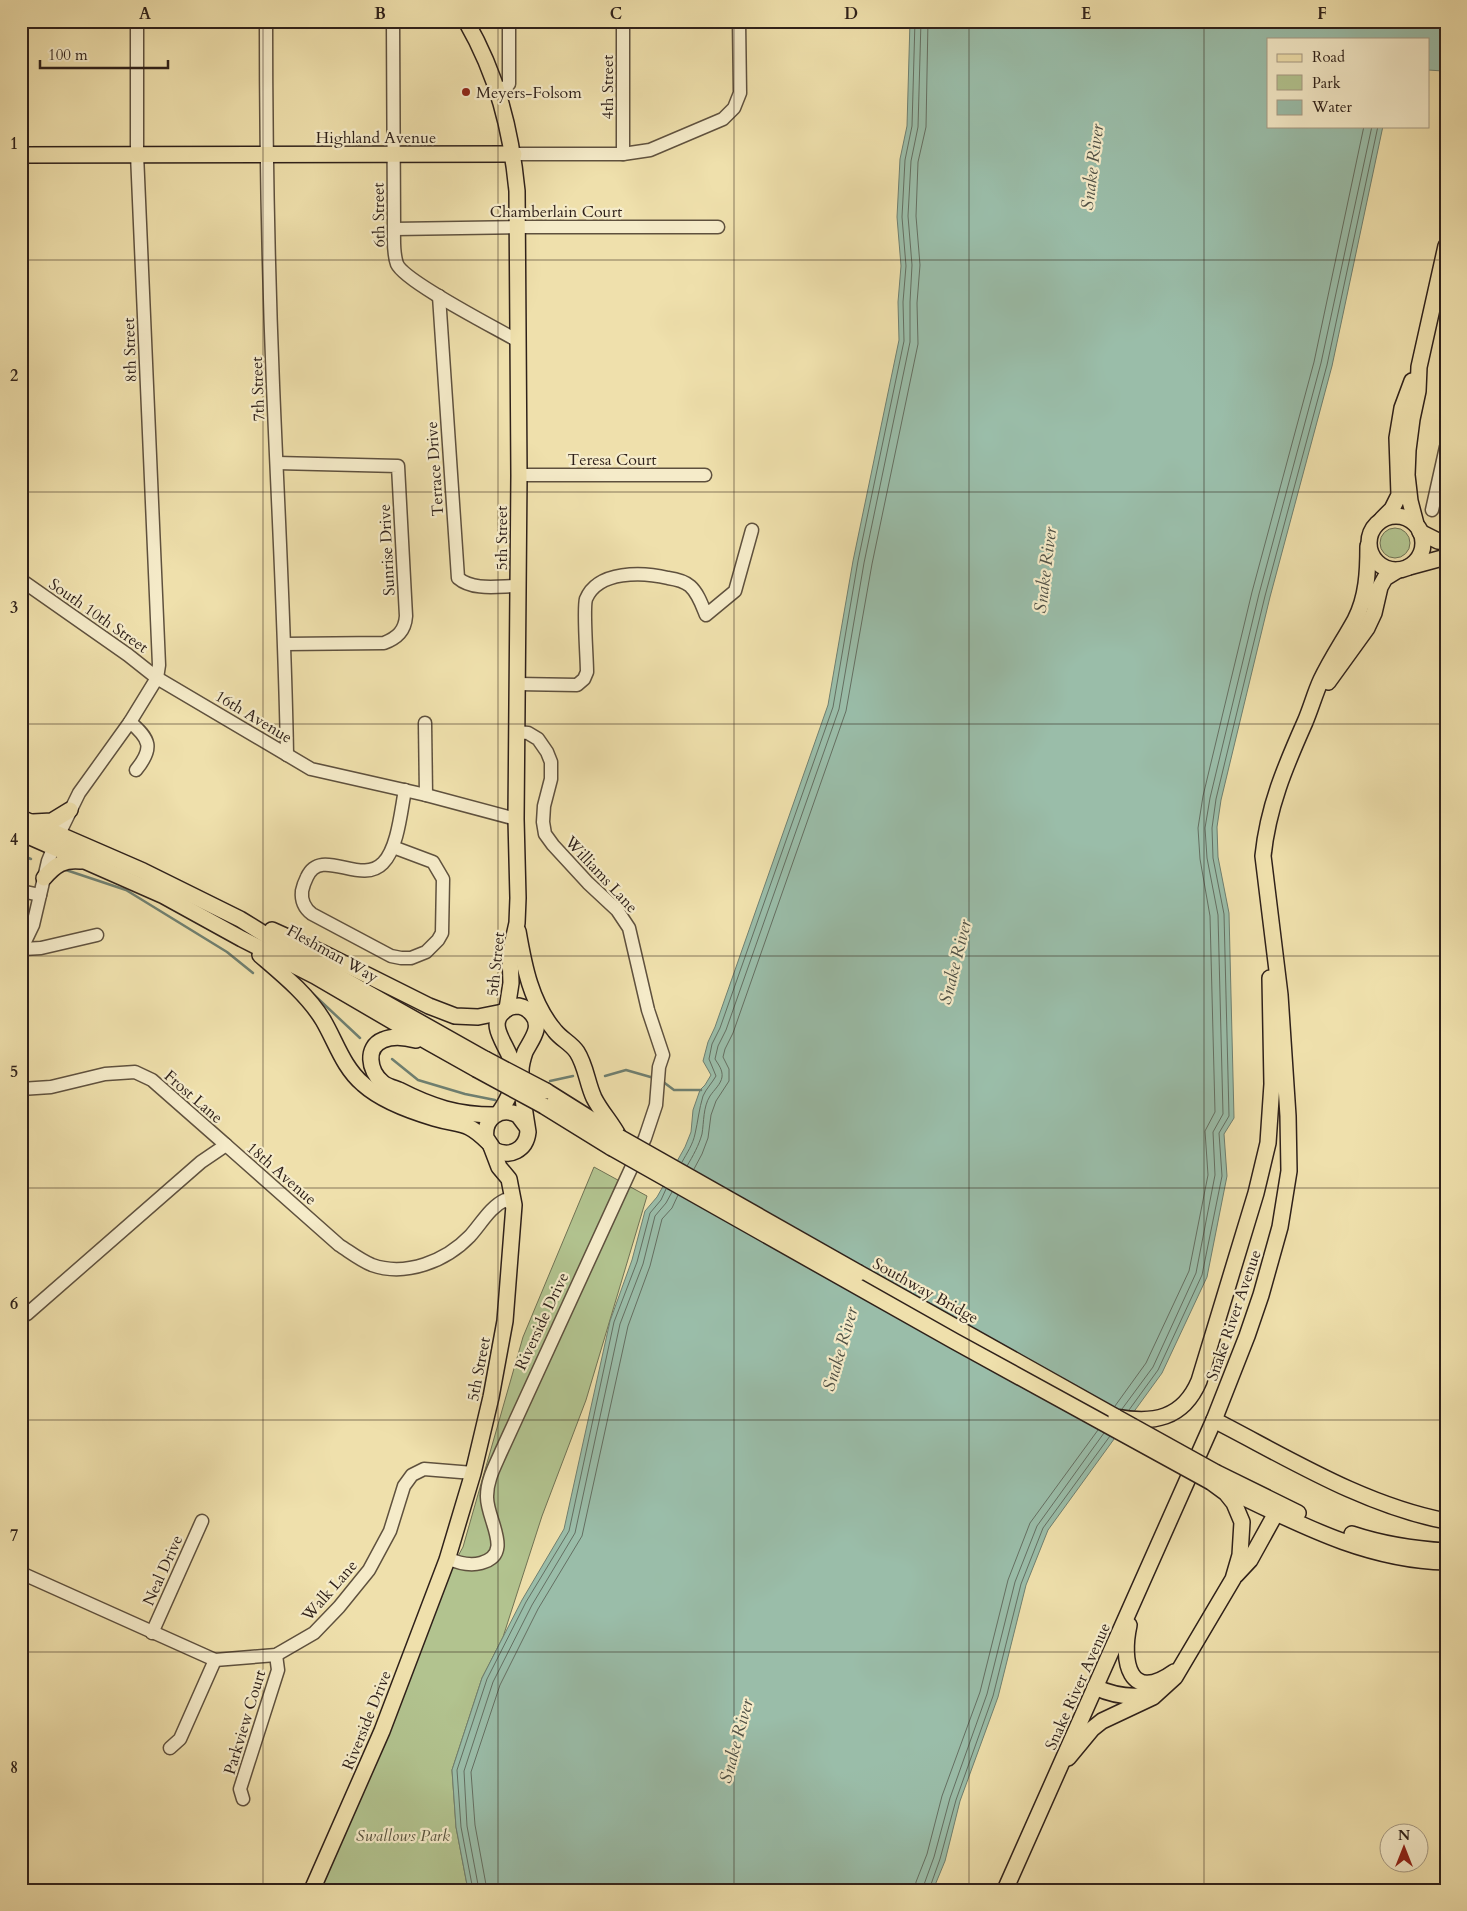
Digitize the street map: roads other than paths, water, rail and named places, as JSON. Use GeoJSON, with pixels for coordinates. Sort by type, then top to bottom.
{"type":"FeatureCollection","features":[{"type":"Feature","properties":{"kind":"main road","name":"5th Street"},"geometry":{"type":"LineString","coordinates":[[466,21],[499,93],[507,120],[514,154],[518,227],[519,475],[516,819],[518,898],[517,923],[510,954],[511,983],[505,1010],[498,1020],[498,1030],[513,1065],[512,1092],[497,1114]]}},
{"type":"Feature","properties":{"kind":"main road","name":"Highland Avenue"},"geometry":{"type":"LineString","coordinates":[[21,155],[514,154]]}},
{"type":"Feature","properties":{"kind":"main road"},"geometry":{"type":"LineString","coordinates":[[1446,246],[1419,366],[1404,402],[1397,438],[1399,495],[1396,503],[1369,535],[1368,546],[1378,564],[1388,569],[1404,568],[1446,557]]}},
{"type":"Feature","properties":{"kind":"main road"},"geometry":{"type":"LineString","coordinates":[[1404,568],[1417,560],[1422,550],[1423,540],[1410,501],[1407,475],[1412,419],[1418,391],[1419,366]]}},
{"type":"Feature","properties":{"kind":"main road"},"geometry":{"type":"LineString","coordinates":[[1382,519],[1400,516],[1408,519],[1438,541],[1446,542]]}},
{"type":"Feature","properties":{"kind":"main road","name":"Snake River Avenue"},"geometry":{"type":"LineString","coordinates":[[1005,1890],[1214,1420],[1261,1295],[1280,1227],[1289,1171],[1288,1116],[1280,995],[1263,856],[1265,833],[1279,783],[1320,682],[1356,619],[1368,575],[1368,546]]}},
{"type":"Feature","properties":{"kind":"main road","name":"Snake River Avenue"},"geometry":{"type":"LineString","coordinates":[[1308,715],[1324,686],[1368,628],[1374,613],[1380,587],[1385,578],[1404,568]]}},
{"type":"Feature","properties":{"kind":"main road"},"geometry":{"type":"LineString","coordinates":[[24,824],[52,821],[70,810]]}},
{"type":"Feature","properties":{"kind":"main road","name":"Fleshman Way"},"geometry":{"type":"LineString","coordinates":[[24,824],[56,840],[143,871],[240,918],[276,942],[616,1142]]}},
{"type":"Feature","properties":{"kind":"main road","name":"Fleshman Way"},"geometry":{"type":"LineString","coordinates":[[56,840],[88,862],[164,896],[315,976],[428,1042],[481,1064]]}},
{"type":"Feature","properties":{"kind":"main road"},"geometry":{"type":"LineString","coordinates":[[44,878],[52,868],[64,861],[88,862]]}},
{"type":"Feature","properties":{"kind":"main road"},"geometry":{"type":"LineString","coordinates":[[240,918],[294,939],[429,1006],[455,1016],[478,1016],[517,1006],[527,1009],[533,1017],[534,1037],[525,1052],[521,1071],[527,1138],[518,1150],[504,1153],[489,1144],[476,1131],[463,1124],[408,1109],[382,1097],[363,1084],[347,1067],[322,1018],[306,998],[284,975],[242,939]]}},
{"type":"Feature","properties":{"kind":"main road","name":"5th Street"},"geometry":{"type":"LineString","coordinates":[[517,923],[521,947],[518,956],[518,979],[533,1017],[549,1040],[566,1053],[587,1079]]}},
{"type":"Feature","properties":{"kind":"main road"},"geometry":{"type":"LineString","coordinates":[[1116,1417],[1133,1420],[1153,1420],[1178,1409],[1192,1396],[1199,1381],[1256,1193],[1268,1143],[1272,1084],[1271,928]]}},
{"type":"Feature","properties":{"kind":"main road"},"geometry":{"type":"LineString","coordinates":[[521,947],[531,987],[539,1005],[555,1032],[576,1051],[584,1067],[594,1098],[612,1124],[616,1142]]}},
{"type":"Feature","properties":{"kind":"main road"},"geometry":{"type":"LineString","coordinates":[[428,1042],[403,1037],[381,1040],[373,1048],[370,1060],[373,1071],[382,1082],[422,1101],[452,1112],[497,1114],[509,1112],[518,1115],[527,1128]]}},
{"type":"Feature","properties":{"kind":"main road"},"geometry":{"type":"LineString","coordinates":[[489,1144],[486,1128],[497,1114]]}},
{"type":"Feature","properties":{"kind":"main road","name":"Southway Bridge"},"geometry":{"type":"LineString","coordinates":[[616,1142],[1116,1417],[1214,1478]]}},
{"type":"Feature","properties":{"kind":"main road","name":"Southway Bridge"},"geometry":{"type":"LineString","coordinates":[[616,1142],[954,1341],[1214,1478]]}},
{"type":"Feature","properties":{"kind":"main road","name":"5th Street"},"geometry":{"type":"LineString","coordinates":[[489,1144],[499,1167],[509,1179]]}},
{"type":"Feature","properties":{"kind":"main road","name":"5th Street"},"geometry":{"type":"LineString","coordinates":[[447,1559],[473,1473],[491,1397],[505,1321],[514,1205],[509,1179],[518,1150]]}},
{"type":"Feature","properties":{"kind":"main road"},"geometry":{"type":"LineString","coordinates":[[1214,1420],[1368,1497],[1413,1514],[1446,1521]]}},
{"type":"Feature","properties":{"kind":"main road"},"geometry":{"type":"LineString","coordinates":[[1214,1478],[1269,1498],[1317,1522],[1367,1539],[1418,1549],[1446,1551]]}},
{"type":"Feature","properties":{"kind":"main road"},"geometry":{"type":"LineString","coordinates":[[1214,1478],[1304,1528],[1382,1555],[1418,1562],[1446,1562]]}},
{"type":"Feature","properties":{"kind":"main road"},"geometry":{"type":"LineString","coordinates":[[1214,1478],[1230,1498],[1242,1522],[1240,1555],[1233,1579]]}},
{"type":"Feature","properties":{"kind":"main road"},"geometry":{"type":"LineString","coordinates":[[1269,1498],[1276,1513]]}},
{"type":"Feature","properties":{"kind":"main road"},"geometry":{"type":"LineString","coordinates":[[1061,1766],[1102,1720],[1145,1702],[1162,1690],[1175,1677],[1233,1579],[1250,1560],[1276,1513]]}},
{"type":"Feature","properties":{"kind":"main road"},"geometry":{"type":"LineString","coordinates":[[1263,1537],[1284,1528],[1304,1528]]}},
{"type":"Feature","properties":{"kind":"main road","name":"Riverside Drive"},"geometry":{"type":"LineString","coordinates":[[312,1890],[382,1730],[447,1559]]}},
{"type":"Feature","properties":{"kind":"main road"},"geometry":{"type":"LineString","coordinates":[[1134,1601],[1125,1644],[1129,1669],[1135,1680],[1140,1683],[1154,1682],[1169,1675],[1183,1665]]}},
{"type":"Feature","properties":{"kind":"main road"},"geometry":{"type":"LineString","coordinates":[[1095,1687],[1119,1695],[1138,1697],[1162,1690]]}},
{"type":"Feature","properties":{"kind":"street","name":"8th Street"},"geometry":{"type":"LineString","coordinates":[[137,21],[137,154],[159,665],[157,678]]}},
{"type":"Feature","properties":{"kind":"street","name":"7th Street"},"geometry":{"type":"LineString","coordinates":[[266,21],[266,154],[277,463],[286,644],[287,755]]}},
{"type":"Feature","properties":{"kind":"street","name":"6th Street"},"geometry":{"type":"LineString","coordinates":[[393,21],[394,229],[397,265],[404,274],[439,296],[518,341]]}},
{"type":"Feature","properties":{"kind":"street"},"geometry":{"type":"LineString","coordinates":[[499,93],[509,84],[510,21]]}},
{"type":"Feature","properties":{"kind":"street","name":"4th Street"},"geometry":{"type":"LineString","coordinates":[[623,154],[624,21]]}},
{"type":"Feature","properties":{"kind":"street","name":"Highland Avenue"},"geometry":{"type":"LineString","coordinates":[[514,154],[623,154],[650,150],[723,119],[734,108],[740,93],[739,21]]}},
{"type":"Feature","properties":{"kind":"street","name":"Chamberlain Court"},"geometry":{"type":"LineString","coordinates":[[394,229],[718,227]]}},
{"type":"Feature","properties":{"kind":"street","name":"Terrace Drive"},"geometry":{"type":"LineString","coordinates":[[439,296],[458,578],[462,582],[475,586],[518,586]]}},
{"type":"Feature","properties":{"kind":"street"},"geometry":{"type":"LineString","coordinates":[[1432,510],[1446,447]]}},
{"type":"Feature","properties":{"kind":"street","name":"Sunrise Drive"},"geometry":{"type":"LineString","coordinates":[[277,463],[398,466],[406,616],[402,631],[394,639],[384,643],[286,644]]}},
{"type":"Feature","properties":{"kind":"street","name":"Teresa Court"},"geometry":{"type":"LineString","coordinates":[[519,475],[705,475]]}},
{"type":"Feature","properties":{"kind":"street"},"geometry":{"type":"LineString","coordinates":[[518,684],[578,685],[584,679],[587,672],[585,601],[592,590],[602,582],[618,576],[638,574],[659,576],[689,584],[706,615],[735,591],[752,530]]}},
{"type":"Feature","properties":{"kind":"street","name":"South 10th Street"},"geometry":{"type":"LineString","coordinates":[[21,580],[128,655],[157,678]]}},
{"type":"Feature","properties":{"kind":"street"},"geometry":{"type":"LineString","coordinates":[[97,935],[41,948],[22,950],[33,925],[44,878],[56,840],[70,810],[79,793],[130,722],[157,678]]}},
{"type":"Feature","properties":{"kind":"street","name":"16th Avenue"},"geometry":{"type":"LineString","coordinates":[[157,678],[310,769],[426,795],[516,819]]}},
{"type":"Feature","properties":{"kind":"street"},"geometry":{"type":"LineString","coordinates":[[130,722],[143,733],[148,748],[144,760],[136,770]]}},
{"type":"Feature","properties":{"kind":"street"},"geometry":{"type":"LineString","coordinates":[[425,723],[426,795]]}},
{"type":"Feature","properties":{"kind":"street","name":"Williams Lane"},"geometry":{"type":"LineString","coordinates":[[517,732],[528,733],[538,739],[551,762],[551,779],[544,806],[543,822],[546,834],[564,858],[617,910],[629,928],[648,1010],[663,1055]]}},
{"type":"Feature","properties":{"kind":"street"},"geometry":{"type":"LineString","coordinates":[[393,847],[433,862],[443,879],[442,932],[438,940],[426,952],[410,958],[391,956],[312,914],[306,910],[302,902],[303,887],[309,872],[316,866],[329,864],[359,871],[377,868],[384,862],[393,847],[405,790]]}},
{"type":"Feature","properties":{"kind":"street"},"geometry":{"type":"LineString","coordinates":[[21,891],[40,896]]}},
{"type":"Feature","properties":{"kind":"street","name":"Riverside Drive"},"geometry":{"type":"LineString","coordinates":[[447,1559],[477,1564],[491,1559],[497,1552],[498,1543],[487,1505],[489,1481],[645,1138],[656,1105],[659,1067],[663,1055]]}},
{"type":"Feature","properties":{"kind":"street","name":"Frost Lane"},"geometry":{"type":"LineString","coordinates":[[21,1089],[50,1087],[105,1074],[135,1072],[152,1080],[226,1145]]}},
{"type":"Feature","properties":{"kind":"street","name":"18th Avenue"},"geometry":{"type":"LineString","coordinates":[[21,1317],[27,1314],[201,1162],[226,1145],[339,1244],[372,1265],[390,1269],[409,1269],[430,1263],[448,1254],[468,1238],[496,1204],[505,1200],[514,1205]]}},
{"type":"Feature","properties":{"kind":"street","name":"Walk Lane"},"geometry":{"type":"LineString","coordinates":[[21,1574],[215,1660],[276,1655],[314,1634],[369,1570],[390,1531],[404,1486],[412,1475],[424,1469],[473,1473]]}},
{"type":"Feature","properties":{"kind":"street","name":"Neal Drive"},"geometry":{"type":"LineString","coordinates":[[152,1633],[202,1521]]}},
{"type":"Feature","properties":{"kind":"street","name":"Parkview Court"},"geometry":{"type":"LineString","coordinates":[[243,1799],[240,1789],[278,1670],[276,1655]]}},
{"type":"Feature","properties":{"kind":"street"},"geometry":{"type":"LineString","coordinates":[[170,1748],[180,1739],[215,1660]]}},
{"type":"Feature","properties":{"kind":"water","name":"Snake River"},"geometry":{"type":"Polygon","coordinates":[[[910,21],[1446,21],[1446,60],[1443,71],[1430,70],[1430,38],[1267,38],[1267,128],[1383,128],[1332,366],[1270,597],[1221,800],[1217,827],[1218,857],[1229,913],[1234,1118],[1224,1134],[1227,1176],[1207,1277],[1162,1373],[1048,1530],[1026,1585],[998,1697],[960,1801],[945,1861],[933,1890],[468,1890],[456,1827],[452,1770],[482,1678],[522,1600],[564,1529],[610,1321],[632,1260],[645,1211],[657,1197],[685,1147],[691,1132],[693,1110],[700,1090],[711,1075],[703,1061],[708,1042],[715,1027],[828,705],[853,561],[899,340],[898,302],[901,266],[897,217],[900,159],[907,126],[910,21]]]}},
{"type":"Feature","properties":{"kind":"waterway"},"geometry":{"type":"LineString","coordinates":[[21,855],[31,859]]}},
{"type":"Feature","properties":{"kind":"waterway"},"geometry":{"type":"LineString","coordinates":[[66,870],[126,890],[227,952],[253,973]]}},
{"type":"Feature","properties":{"kind":"waterway"},"geometry":{"type":"LineString","coordinates":[[312,993],[360,1038]]}},
{"type":"Feature","properties":{"kind":"waterway"},"geometry":{"type":"LineString","coordinates":[[392,1059],[418,1080],[465,1094],[495,1100]]}},
{"type":"Feature","properties":{"kind":"waterway"},"geometry":{"type":"LineString","coordinates":[[605,1076],[626,1070],[654,1078]]}},
{"type":"Feature","properties":{"kind":"waterway"},"geometry":{"type":"LineString","coordinates":[[550,1081],[573,1076]]}},
{"type":"Feature","properties":{"kind":"waterway"},"geometry":{"type":"LineString","coordinates":[[662,1081],[674,1090],[701,1090]]}},
{"type":"Feature","properties":{"kind":"place","name":"Meyers-Folsom"},"geometry":{"type":"Point","coordinates":[466,92]}},
{"type":"Feature","properties":{"kind":"park label","name":"Swallows Park"},"geometry":{"type":"Point","coordinates":[403,1835]}}]}
